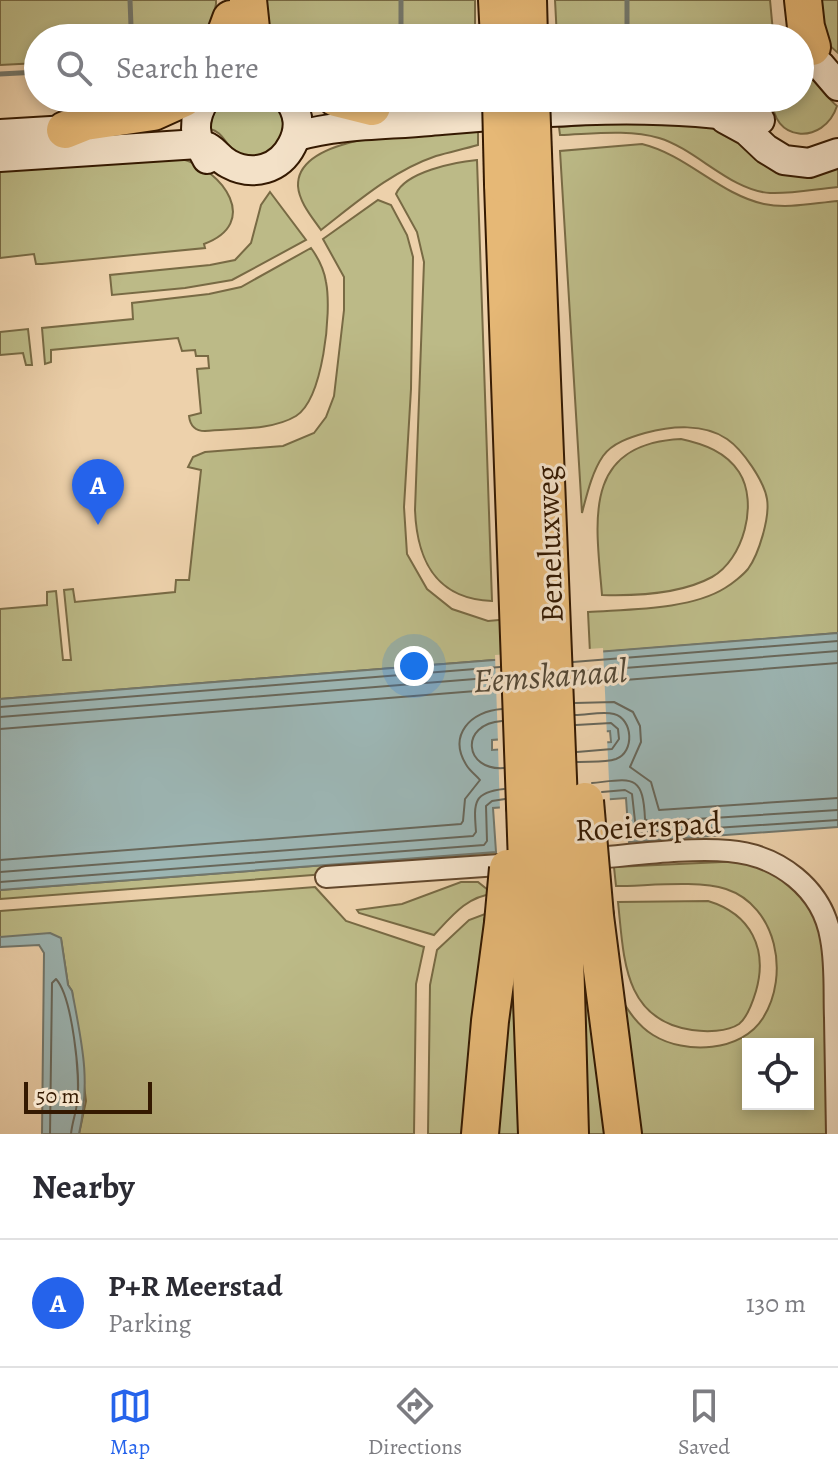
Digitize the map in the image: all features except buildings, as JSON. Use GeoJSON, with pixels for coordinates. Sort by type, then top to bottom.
{"type":"FeatureCollection","features":[{"type":"Feature","properties":{"kind":"highway"},"geometry":{"type":"LineString","coordinates":[[781,0],[793,24]]}},
{"type":"Feature","properties":{"kind":"highway"},"geometry":{"type":"LineString","coordinates":[[803,0],[806,24]]}},
{"type":"Feature","properties":{"kind":"highway"},"geometry":{"type":"LineString","coordinates":[[503,8],[517,24]]}},
{"type":"Feature","properties":{"kind":"highway"},"geometry":{"type":"LineString","coordinates":[[65,130],[85,122],[153,112],[196,114]]}},
{"type":"Feature","properties":{"kind":"highway","name":"Beneluxweg"},"geometry":{"type":"LineString","coordinates":[[504,112],[519,182],[534,586],[525,792],[510,834],[548,919]]}},
{"type":"Feature","properties":{"kind":"highway","name":"Beneluxweg"},"geometry":{"type":"LineString","coordinates":[[519,182],[529,112]]}},
{"type":"Feature","properties":{"kind":"highway","name":"Beneluxweg"},"geometry":{"type":"LineString","coordinates":[[534,586],[554,671],[579,744],[548,919]]}},
{"type":"Feature","properties":{"kind":"highway"},"geometry":{"type":"LineString","coordinates":[[480,1134],[490,1021],[548,919]]}},
{"type":"Feature","properties":{"kind":"highway"},"geometry":{"type":"LineString","coordinates":[[537,1134],[548,919]]}},
{"type":"Feature","properties":{"kind":"highway"},"geometry":{"type":"LineString","coordinates":[[548,919],[570,1134]]}},
{"type":"Feature","properties":{"kind":"highway"},"geometry":{"type":"LineString","coordinates":[[548,919],[623,1134]]}},
{"type":"Feature","properties":{"kind":"main road"},"geometry":{"type":"LineString","coordinates":[[814,59],[838,86]]}},
{"type":"Feature","properties":{"kind":"main road"},"geometry":{"type":"LineString","coordinates":[[296,125],[351,112]]}},
{"type":"Feature","properties":{"kind":"main road"},"geometry":{"type":"LineString","coordinates":[[296,125],[339,113],[415,112]]}},
{"type":"Feature","properties":{"kind":"main road"},"geometry":{"type":"LineString","coordinates":[[684,112],[734,112]]}},
{"type":"Feature","properties":{"kind":"main road"},"geometry":{"type":"LineString","coordinates":[[761,112],[774,138],[795,148],[818,147],[838,135]]}},
{"type":"Feature","properties":{"kind":"main road"},"geometry":{"type":"LineString","coordinates":[[0,157],[196,114],[218,174],[231,181],[250,184],[280,175],[296,125]]}},
{"type":"Feature","properties":{"kind":"main road"},"geometry":{"type":"LineString","coordinates":[[718,114],[747,131],[766,149],[784,160],[809,163],[838,153]]}},
{"type":"Feature","properties":{"kind":"main road"},"geometry":{"type":"LineString","coordinates":[[0,134],[65,130]]}},
{"type":"Feature","properties":{"kind":"street","name":"Roeierspad"},"geometry":{"type":"LineString","coordinates":[[326,877],[712,850],[764,857],[793,875],[813,895],[831,936],[837,1134]]}},
{"type":"Feature","properties":{"kind":"shaded area"},"geometry":{"type":"Polygon","coordinates":[[[0,0],[216,0],[212,24],[24,24],[24,64],[0,65],[0,0]]]}},
{"type":"Feature","properties":{"kind":"shaded area"},"geometry":{"type":"Polygon","coordinates":[[[265,0],[475,0],[475,24],[267,24],[265,0]]]}},
{"type":"Feature","properties":{"kind":"shaded area"},"geometry":{"type":"Polygon","coordinates":[[[555,0],[770,0],[772,24],[556,24],[555,0]]]}},
{"type":"Feature","properties":{"kind":"shaded area"},"geometry":{"type":"Polygon","coordinates":[[[812,0],[838,0],[838,53],[818,35],[812,0]]]}},
{"type":"Feature","properties":{"kind":"shaded area"},"geometry":{"type":"Polygon","coordinates":[[[814,81],[837,106],[821,128],[810,133],[799,134],[789,130],[774,113],[814,112],[814,81]]]}},
{"type":"Feature","properties":{"kind":"shaded area"},"geometry":{"type":"Polygon","coordinates":[[[214,112],[280,112],[284,128],[271,149],[265,154],[250,157],[242,155],[210,129],[214,112]]]}},
{"type":"Feature","properties":{"kind":"shaded area"},"geometry":{"type":"Polygon","coordinates":[[[637,121],[716,128],[838,160],[838,187],[787,193],[756,191],[727,178],[673,143],[659,138],[622,133],[560,135],[559,127],[637,121]]]}},
{"type":"Feature","properties":{"kind":"shaded area"},"geometry":{"type":"Polygon","coordinates":[[[478,129],[478,145],[436,156],[405,170],[321,230],[301,198],[298,186],[304,168],[320,154],[344,144],[404,134],[478,129]]]}},
{"type":"Feature","properties":{"kind":"shaded area"},"geometry":{"type":"Polygon","coordinates":[[[642,144],[674,157],[732,192],[764,204],[792,206],[838,201],[838,633],[590,653],[588,612],[695,601],[725,588],[748,569],[763,535],[767,515],[767,499],[762,484],[740,450],[718,434],[687,427],[645,433],[611,447],[596,469],[582,513],[560,151],[642,144]]]}},
{"type":"Feature","properties":{"kind":"shaded area"},"geometry":{"type":"Polygon","coordinates":[[[182,159],[211,174],[230,198],[233,211],[230,223],[221,235],[204,244],[205,248],[42,264],[36,264],[34,254],[0,258],[0,169],[182,159]]]}},
{"type":"Feature","properties":{"kind":"shaded area"},"geometry":{"type":"Polygon","coordinates":[[[477,160],[492,601],[473,599],[444,585],[425,561],[420,545],[415,510],[424,262],[417,232],[396,194],[401,186],[420,174],[477,160]]]}},
{"type":"Feature","properties":{"kind":"shaded area"},"geometry":{"type":"Polygon","coordinates":[[[270,192],[306,240],[232,280],[112,295],[110,275],[235,260],[251,243],[261,205],[270,192]]]}},
{"type":"Feature","properties":{"kind":"shaded area"},"geometry":{"type":"Polygon","coordinates":[[[378,200],[391,205],[407,235],[413,257],[411,389],[404,507],[407,554],[427,589],[452,609],[488,621],[555,615],[558,655],[0,699],[0,609],[47,605],[47,592],[56,591],[63,660],[71,660],[64,590],[73,589],[75,602],[175,592],[176,580],[189,580],[201,470],[188,467],[193,457],[205,452],[283,446],[314,433],[326,417],[334,396],[344,310],[344,277],[323,239],[378,200]]]}},
{"type":"Feature","properties":{"kind":"shaded area"},"geometry":{"type":"Polygon","coordinates":[[[311,248],[321,264],[328,296],[323,354],[313,392],[305,407],[286,421],[252,428],[196,429],[189,416],[201,413],[197,369],[209,368],[208,356],[196,356],[195,350],[182,351],[178,338],[51,350],[51,362],[45,364],[42,328],[133,319],[132,303],[241,287],[311,248]]]}},
{"type":"Feature","properties":{"kind":"shaded area"},"geometry":{"type":"Polygon","coordinates":[[[28,329],[32,365],[26,365],[23,353],[0,355],[0,332],[28,329]]]}},
{"type":"Feature","properties":{"kind":"shaded area"},"geometry":{"type":"Polygon","coordinates":[[[681,439],[698,443],[728,459],[745,485],[748,499],[745,530],[732,558],[712,577],[687,587],[658,593],[602,595],[598,515],[610,471],[626,455],[649,444],[681,439]]]}},
{"type":"Feature","properties":{"kind":"shaded area"},"geometry":{"type":"Polygon","coordinates":[[[496,852],[496,861],[0,899],[0,890],[496,852]]]}},
{"type":"Feature","properties":{"kind":"shaded area"},"geometry":{"type":"Polygon","coordinates":[[[744,861],[770,871],[805,891],[826,940],[826,1134],[635,1134],[614,988],[636,1020],[653,1035],[681,1046],[712,1047],[741,1038],[763,1018],[776,982],[777,963],[774,944],[757,910],[726,889],[672,884],[616,886],[614,867],[744,861]]]}},
{"type":"Feature","properties":{"kind":"shaded area"},"geometry":{"type":"Polygon","coordinates":[[[461,882],[478,882],[493,894],[467,903],[434,935],[357,910],[402,904],[461,882]]]}},
{"type":"Feature","properties":{"kind":"shaded area"},"geometry":{"type":"Polygon","coordinates":[[[315,887],[346,921],[424,947],[416,984],[414,1134],[79,1134],[86,1101],[72,991],[68,985],[61,939],[0,943],[0,911],[315,887]]]}},
{"type":"Feature","properties":{"kind":"shaded area"},"geometry":{"type":"Polygon","coordinates":[[[708,901],[723,907],[745,924],[753,935],[760,961],[756,991],[748,1013],[739,1024],[716,1031],[692,1030],[669,1024],[652,1014],[640,1000],[626,964],[618,902],[708,901]]]}},
{"type":"Feature","properties":{"kind":"shaded area"},"geometry":{"type":"Polygon","coordinates":[[[491,915],[463,1134],[428,1134],[430,985],[437,950],[469,920],[491,915]]]}},
{"type":"Feature","properties":{"kind":"shaded area"},"geometry":{"type":"Polygon","coordinates":[[[516,932],[523,1134],[486,1134],[516,932]]]}},
{"type":"Feature","properties":{"kind":"shaded area"},"geometry":{"type":"Polygon","coordinates":[[[579,932],[609,1134],[585,1134],[579,932]]]}},
{"type":"Feature","properties":{"kind":"water","name":"Eemskanaal"},"geometry":{"type":"Polygon","coordinates":[[[838,633],[838,827],[629,842],[626,798],[493,808],[496,852],[0,890],[0,699],[838,633]],[[610,731],[492,740],[492,750],[611,742],[610,731]]]}},
{"type":"Feature","properties":{"kind":"water"},"geometry":{"type":"Polygon","coordinates":[[[50,933],[61,938],[82,1045],[85,1079],[79,1134],[42,1134],[44,953],[39,945],[0,947],[0,937],[50,933]]]}},
{"type":"Feature","properties":{"kind":"pier"},"geometry":{"type":"Polygon","coordinates":[[[603,648],[607,735],[498,743],[495,655],[603,648]]]}},
{"type":"Feature","properties":{"kind":"pier"},"geometry":{"type":"Polygon","coordinates":[[[607,737],[610,803],[500,812],[498,746],[607,737]]]}},
{"type":"Feature","properties":{"kind":"waterway"},"geometry":{"type":"LineString","coordinates":[[130,0],[131,24]]}},
{"type":"Feature","properties":{"kind":"waterway"},"geometry":{"type":"LineString","coordinates":[[401,0],[401,24]]}},
{"type":"Feature","properties":{"kind":"waterway"},"geometry":{"type":"LineString","coordinates":[[627,0],[627,24]]}},
{"type":"Feature","properties":{"kind":"waterway"},"geometry":{"type":"LineString","coordinates":[[0,74],[24,73]]}},
{"type":"Feature","properties":{"kind":"place","name":"P+R Meerstad"},"geometry":{"type":"Point","coordinates":[98,525]}}]}
